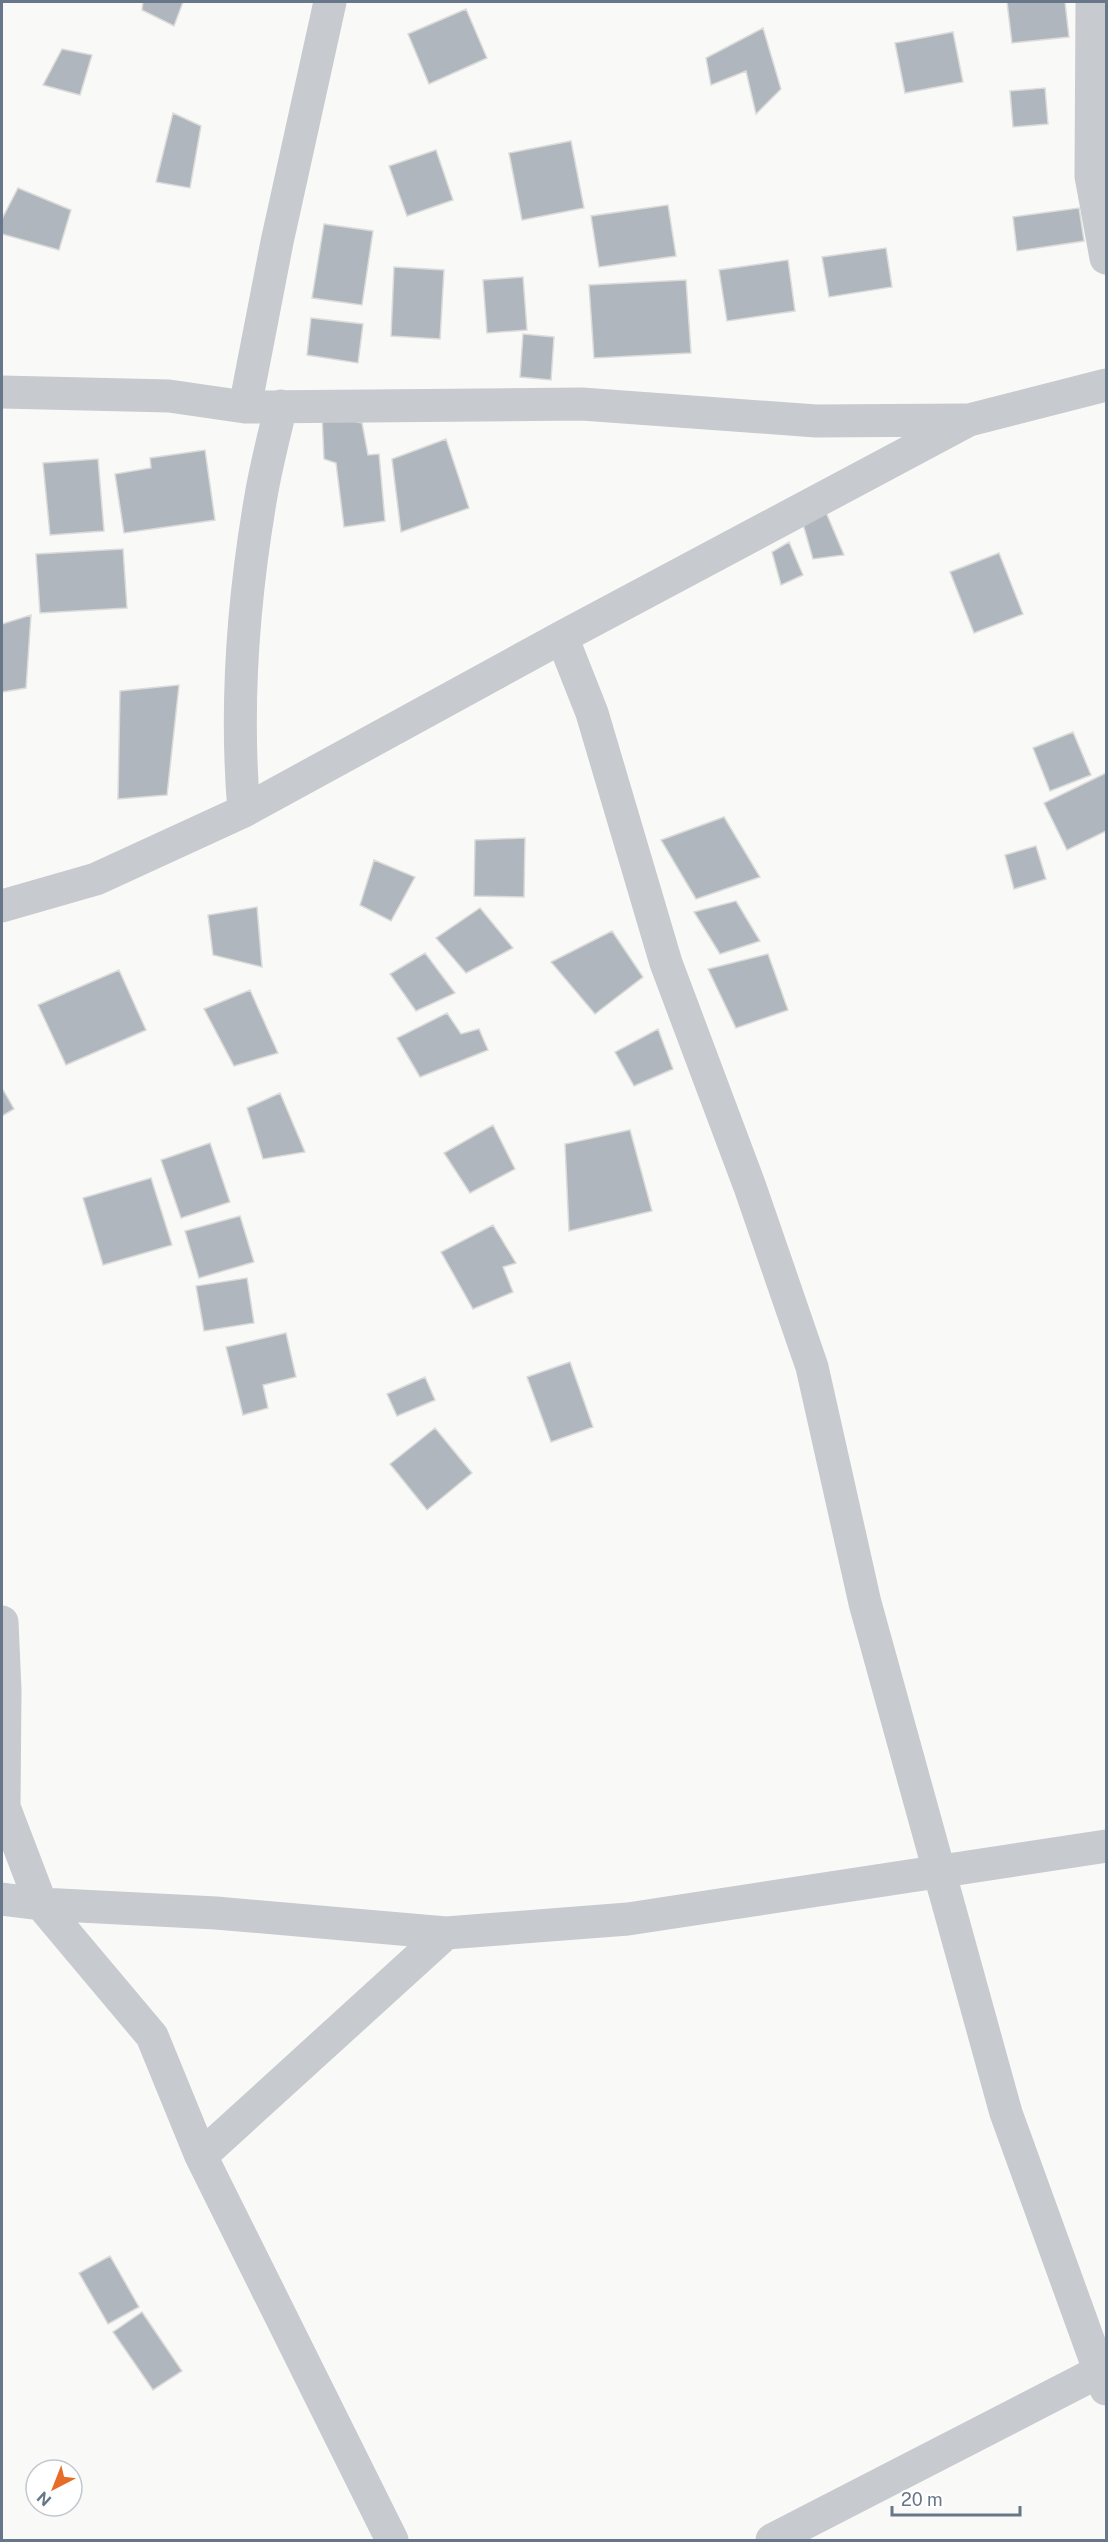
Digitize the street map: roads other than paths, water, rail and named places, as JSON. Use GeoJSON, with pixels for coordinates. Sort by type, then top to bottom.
{"type":"FeatureCollection","features":[{"type":"Feature","properties":{"kind":"street"},"geometry":{"type":"LineString","coordinates":[[245,407],[277,242],[330,2]]}},
{"type":"Feature","properties":{"kind":"street"},"geometry":{"type":"LineString","coordinates":[[1092,2],[1091,176],[1107,258]]}},
{"type":"Feature","properties":{"kind":"street"},"geometry":{"type":"LineString","coordinates":[[2,906],[96,879],[244,811],[562,637],[969,420],[1107,385]]}},
{"type":"Feature","properties":{"kind":"street"},"geometry":{"type":"LineString","coordinates":[[2,392],[169,396],[245,407],[582,404],[816,421],[969,420]]}},
{"type":"Feature","properties":{"kind":"street"},"geometry":{"type":"LineString","coordinates":[[244,811],[239,755],[243,626],[261,495],[281,406]]}},
{"type":"Feature","properties":{"kind":"street"},"geometry":{"type":"LineString","coordinates":[[562,637],[592,713],[666,963],[750,1186],[812,1367],[864,1603],[1006,2113],[1104,2376],[772,2541]]}},
{"type":"Feature","properties":{"kind":"street"},"geometry":{"type":"LineString","coordinates":[[2,1622],[5,1690],[4,1807],[41,1904],[152,2036],[201,2156],[392,2541]]}},
{"type":"Feature","properties":{"kind":"street"},"geometry":{"type":"LineString","coordinates":[[2,1899],[41,1904],[216,1913],[446,1934],[628,1919],[1107,1846]]}},
{"type":"Feature","properties":{"kind":"street"},"geometry":{"type":"LineString","coordinates":[[201,2156],[446,1934]]}}]}
